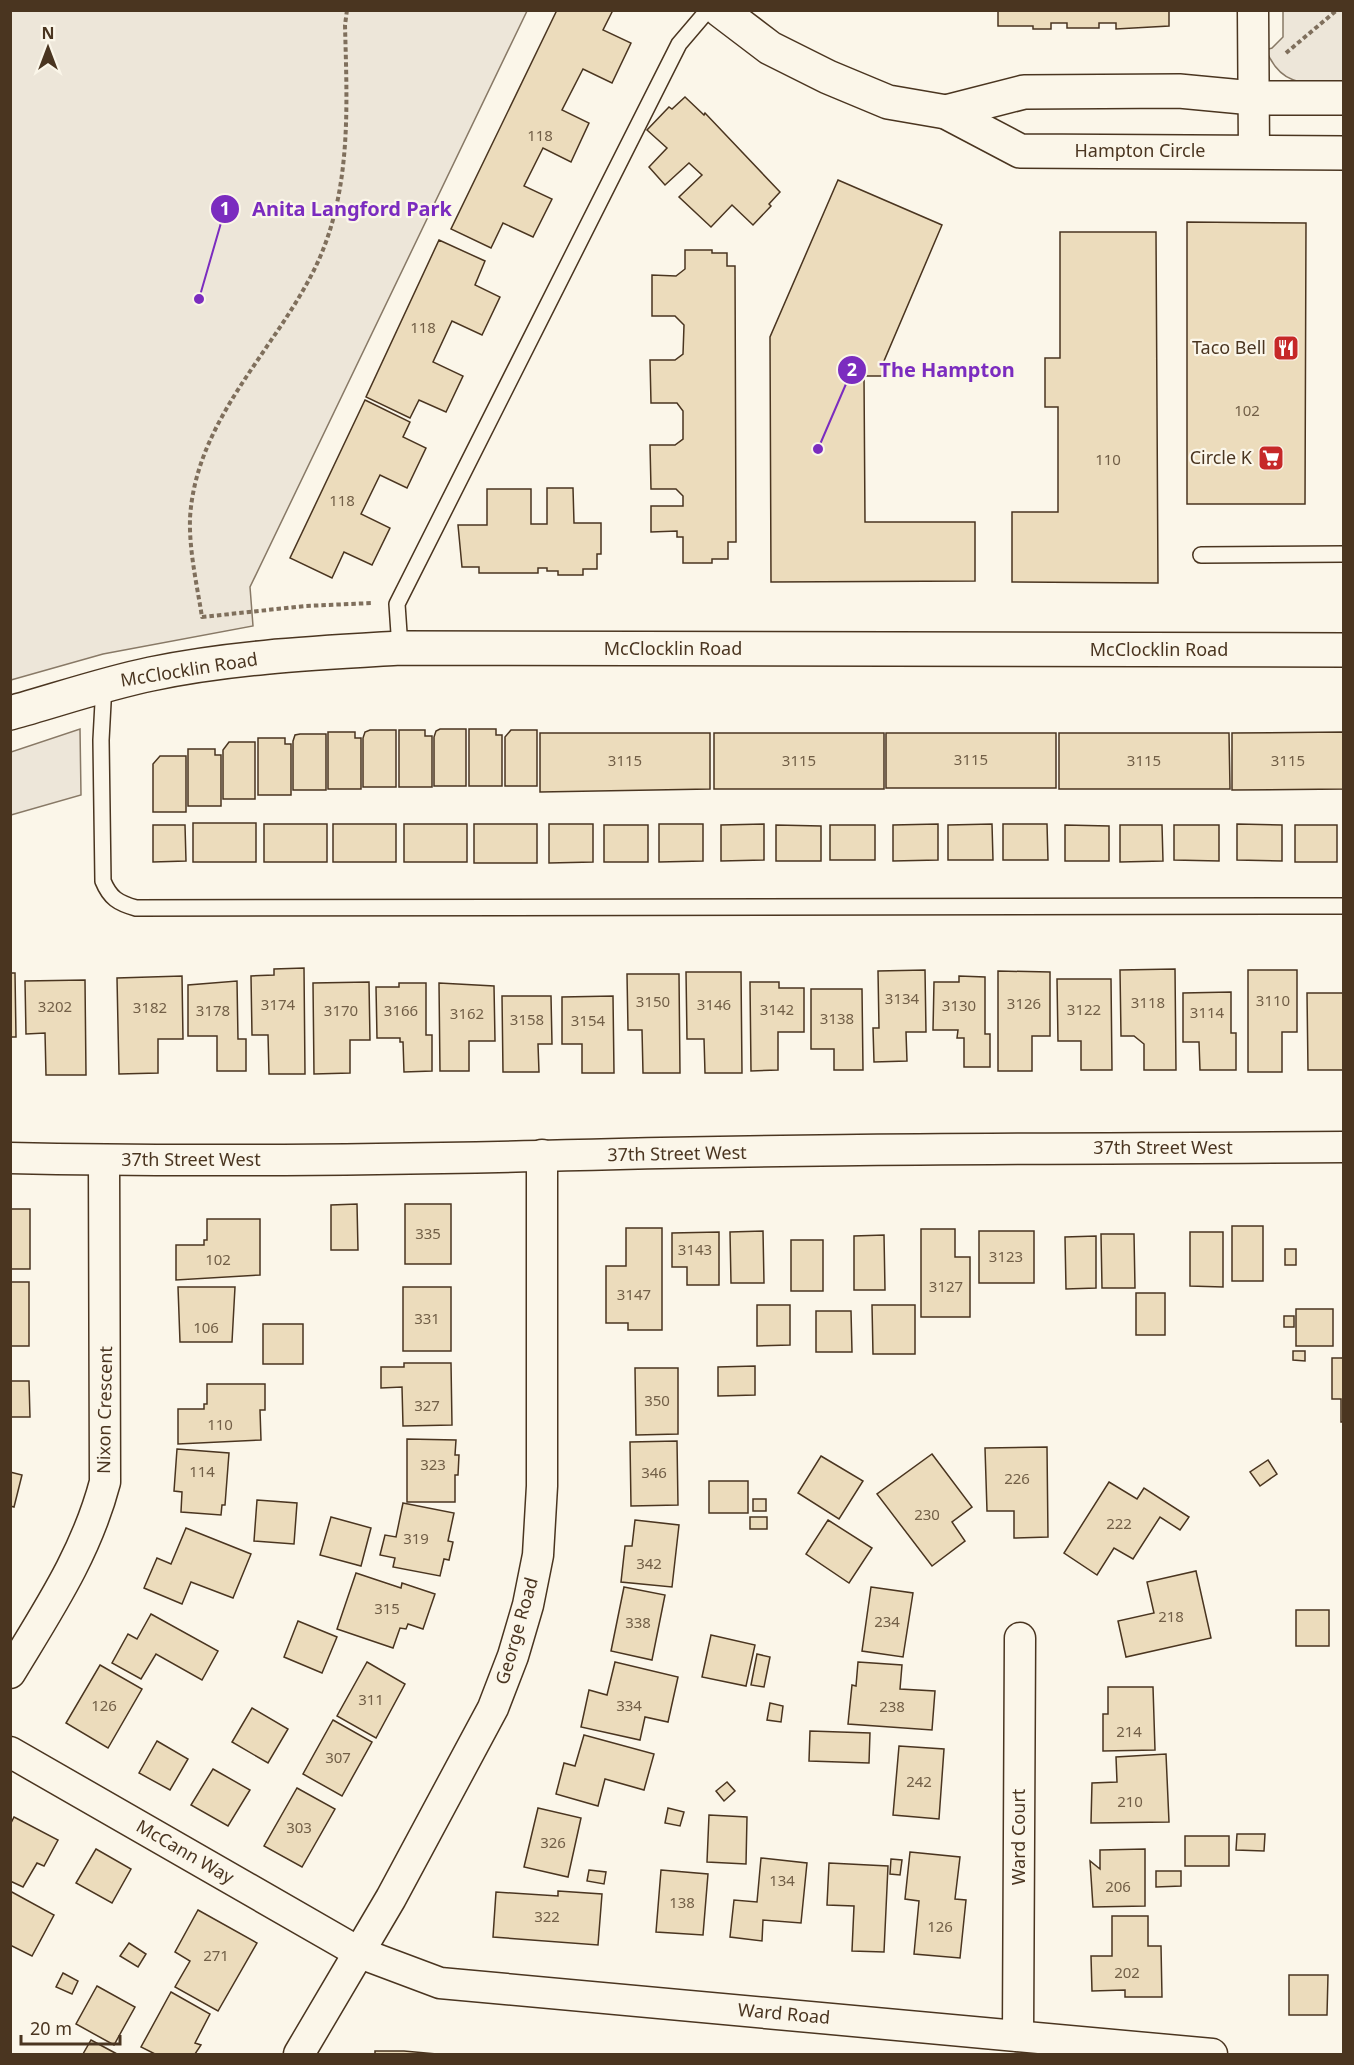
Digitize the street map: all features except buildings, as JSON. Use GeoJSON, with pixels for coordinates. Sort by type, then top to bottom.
{"type":"FeatureCollection","features":[{"type":"Feature","properties":{"kind":"street","name":"Hampton Circle"},"geometry":{"type":"LineString","coordinates":[[720,10],[770,48],[828,77],[888,102],[946,112],[1020,151],[1344,153]]}},
{"type":"Feature","properties":{"kind":"street"},"geometry":{"type":"LineString","coordinates":[[1253,10],[1254,152]]}},
{"type":"Feature","properties":{"kind":"street","name":"Hampton Circle"},"geometry":{"type":"LineString","coordinates":[[946,112],[1024,92],[1179,91],[1253,98],[1344,98]]}},
{"type":"Feature","properties":{"kind":"street","name":"McClocklin Road"},"geometry":{"type":"LineString","coordinates":[[10,713],[104,684],[217,663],[297,654],[400,648],[1344,650]]}},
{"type":"Feature","properties":{"kind":"street","name":"37th Street West"},"geometry":{"type":"LineString","coordinates":[[10,1158],[104,1160],[1344,1147]]}},
{"type":"Feature","properties":{"kind":"street","name":"George Road"},"geometry":{"type":"LineString","coordinates":[[299,2055],[360,1953],[493,1708],[513,1656],[528,1605],[538,1555],[542,1486],[542,1155]]}},
{"type":"Feature","properties":{"kind":"street","name":"Nixon Crescent"},"geometry":{"type":"LineString","coordinates":[[10,1673],[79,1557],[95,1518],[105,1482],[104,1160]]}},
{"type":"Feature","properties":{"kind":"street","name":"Ward Court"},"geometry":{"type":"LineString","coordinates":[[1018,2037],[1020,1638]]}},
{"type":"Feature","properties":{"kind":"street","name":"McCann Way"},"geometry":{"type":"LineString","coordinates":[[10,1752],[360,1953]]}},
{"type":"Feature","properties":{"kind":"street","name":"Ward Road"},"geometry":{"type":"LineString","coordinates":[[360,1953],[440,1983],[1212,2055]]}},
{"type":"Feature","properties":{"kind":"lane"},"geometry":{"type":"LineString","coordinates":[[400,648],[397,604],[679,44],[708,10]]}},
{"type":"Feature","properties":{"kind":"lane"},"geometry":{"type":"LineString","coordinates":[[1201,555],[1344,554]]}},
{"type":"Feature","properties":{"kind":"lane"},"geometry":{"type":"LineString","coordinates":[[104,684],[101,740],[103,881],[108,894],[119,903],[136,908],[1344,906]]}},
{"type":"Feature","properties":{"kind":"path"},"geometry":{"type":"LineString","coordinates":[[347,10],[345,25],[346,138],[343,171],[330,230],[316,266],[226,409],[208,446],[193,494],[190,520],[192,549],[202,617],[361,602],[397,604]]}},
{"type":"Feature","properties":{"kind":"path"},"geometry":{"type":"LineString","coordinates":[[1279,59],[1337,10]]}},
{"type":"Feature","properties":{"kind":"shaded area"},"geometry":{"type":"Polygon","coordinates":[[[11,10],[527,11],[250,587],[253,626],[103,654],[11,680],[11,10]]]}},
{"type":"Feature","properties":{"kind":"shaded area"},"geometry":{"type":"Polygon","coordinates":[[[1283,11],[1343,11],[1343,82],[1297,81],[1288,78],[1272,63],[1266,50],[1272,48],[1283,37],[1283,11]]]}},
{"type":"Feature","properties":{"kind":"shaded area"},"geometry":{"type":"Polygon","coordinates":[[[80,729],[81,795],[11,815],[11,752],[80,729]]]}},
{"type":"Feature","properties":{"kind":"place","name":"Anita Langford Park"},"geometry":{"type":"Point","coordinates":[199,299]}},
{"type":"Feature","properties":{"kind":"place","name":"Taco Bell"},"geometry":{"type":"Point","coordinates":[1286,348]}},
{"type":"Feature","properties":{"kind":"place","name":"The Hampton"},"geometry":{"type":"Point","coordinates":[818,449]}},
{"type":"Feature","properties":{"kind":"place","name":"Circle K"},"geometry":{"type":"Point","coordinates":[1271,458]}}]}
